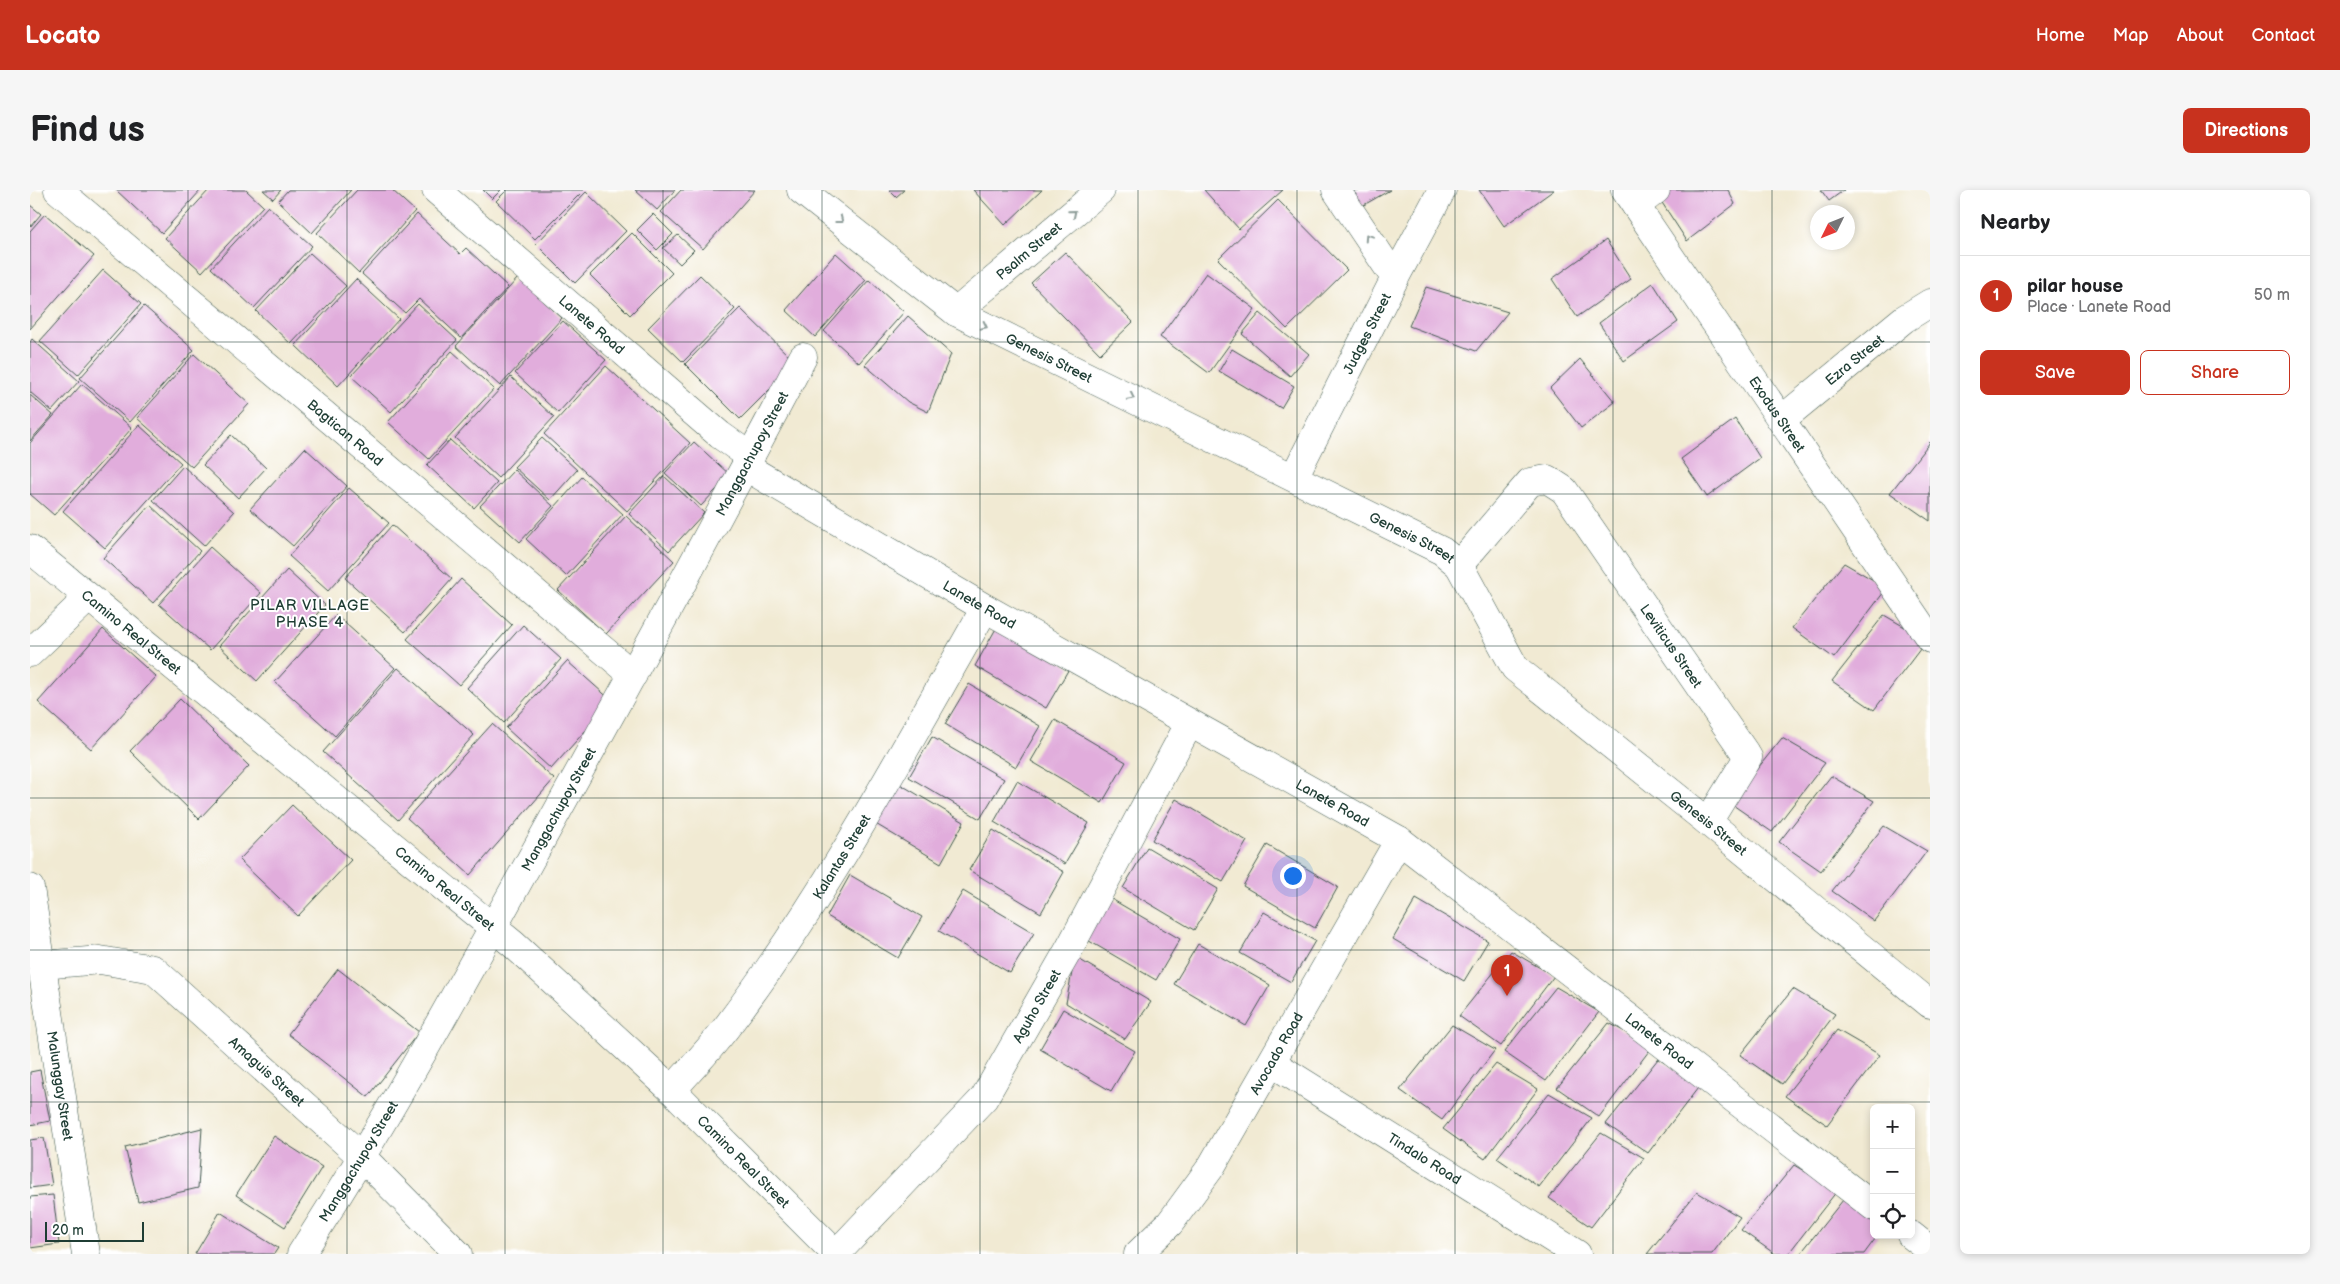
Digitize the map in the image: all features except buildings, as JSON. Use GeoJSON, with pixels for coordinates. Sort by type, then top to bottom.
{"type":"FeatureCollection","features":[{"type":"Feature","properties":{"kind":"street","name":"Bagtican Road"},"geometry":{"type":"LineString","coordinates":[[58,190],[633,675]]}},
{"type":"Feature","properties":{"kind":"street","name":"Lanete Road"},"geometry":{"type":"LineString","coordinates":[[436,190],[720,435],[748,462],[985,608],[1399,840],[1870,1204]]}},
{"type":"Feature","properties":{"kind":"street","name":"Genesis Street"},"geometry":{"type":"LineString","coordinates":[[801,190],[956,312],[1294,477],[1442,552],[1460,564],[1515,668],[1927,997]]}},
{"type":"Feature","properties":{"kind":"street","name":"Psalm Street"},"geometry":{"type":"LineString","coordinates":[[956,312],[1101,190]]}},
{"type":"Feature","properties":{"kind":"street"},"geometry":{"type":"LineString","coordinates":[[1336,190],[1395,278]]}},
{"type":"Feature","properties":{"kind":"street","name":"Judges Street"},"geometry":{"type":"LineString","coordinates":[[1294,477],[1442,190]]}},
{"type":"Feature","properties":{"kind":"street","name":"Exodus Street"},"geometry":{"type":"LineString","coordinates":[[1639,195],[1781,420],[1930,639]]}},
{"type":"Feature","properties":{"kind":"street","name":"Ezra Street"},"geometry":{"type":"LineString","coordinates":[[1781,420],[1904,319],[1930,304]]}},
{"type":"Feature","properties":{"kind":"street","name":"Manggachupoy Street"},"geometry":{"type":"LineString","coordinates":[[301,1254],[363,1158],[493,927],[633,675],[804,357]]}},
{"type":"Feature","properties":{"kind":"street","name":"Leviticus Street"},"geometry":{"type":"LineString","coordinates":[[1460,564],[1530,482],[1546,479],[1564,490],[1580,510],[1748,757],[1708,822]]}},
{"type":"Feature","properties":{"kind":"street","name":"Camino Real Street"},"geometry":{"type":"LineString","coordinates":[[30,549],[493,927],[672,1090],[836,1254]]}},
{"type":"Feature","properties":{"kind":"street"},"geometry":{"type":"LineString","coordinates":[[30,653],[88,598]]}},
{"type":"Feature","properties":{"kind":"street","name":"Kalantas Street"},"geometry":{"type":"LineString","coordinates":[[672,1090],[728,1025],[800,921],[878,796],[985,608]]}},
{"type":"Feature","properties":{"kind":"street","name":"Aguho Street"},"geometry":{"type":"LineString","coordinates":[[836,1254],[984,1098],[1068,952],[1189,724]]}},
{"type":"Feature","properties":{"kind":"street","name":"Avocado Road"},"geometry":{"type":"LineString","coordinates":[[1138,1254],[1170,1223],[1211,1167],[1399,840]]}},
{"type":"Feature","properties":{"kind":"street","name":"Malunggay Street"},"geometry":{"type":"LineString","coordinates":[[30,888],[86,1254]]}},
{"type":"Feature","properties":{"kind":"street","name":"Amaguis Street"},"geometry":{"type":"LineString","coordinates":[[42,965],[100,960],[153,969],[363,1158],[458,1254]]}},
{"type":"Feature","properties":{"kind":"street","name":"Tindalo Road"},"geometry":{"type":"LineString","coordinates":[[1272,1063],[1577,1254]]}},
{"type":"Feature","properties":{"kind":"street"},"geometry":{"type":"LineString","coordinates":[[1915,1238],[1930,1250]]}},
{"type":"Feature","properties":{"kind":"place","name":"pilar house"},"geometry":{"type":"Point","coordinates":[1507,996]}},
{"type":"Feature","properties":{"kind":"district","name":"PILAR VILLAGE PHASE 4"},"geometry":{"type":"Point","coordinates":[310,614]}}]}
